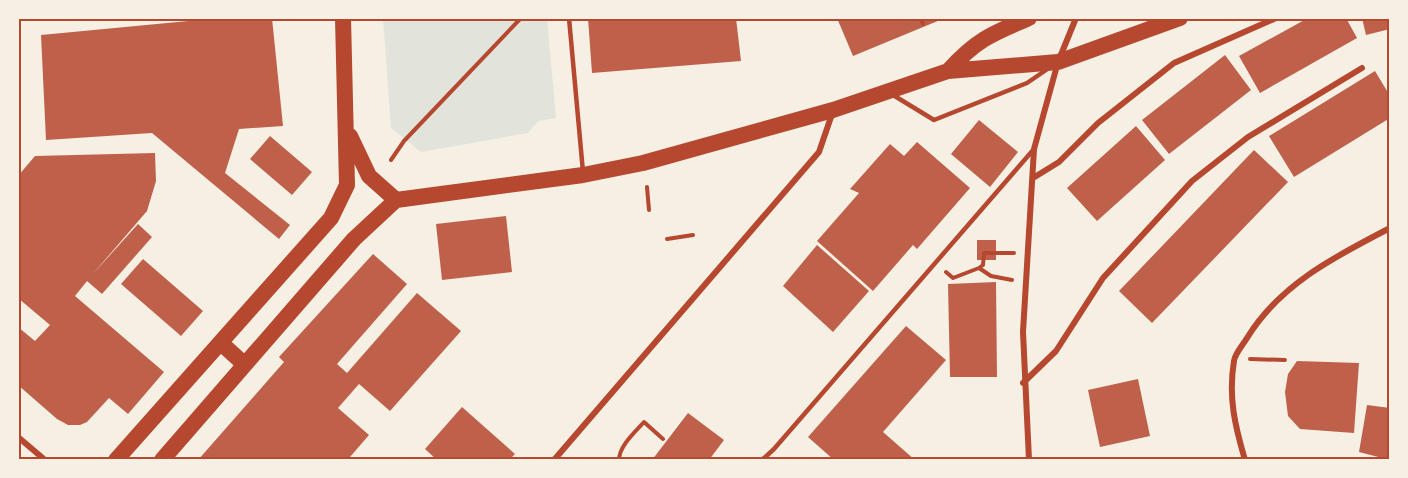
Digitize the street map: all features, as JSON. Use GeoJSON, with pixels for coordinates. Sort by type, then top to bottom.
{"type":"FeatureCollection","features":[{"type":"Feature","properties":{"kind":"highway"},"geometry":{"type":"LineString","coordinates":[[116,460],[331,218],[347,185],[348,131],[343,18]]}},
{"type":"Feature","properties":{"kind":"highway"},"geometry":{"type":"LineString","coordinates":[[948,71],[967,50],[986,36],[1029,18]]}},
{"type":"Feature","properties":{"kind":"highway"},"geometry":{"type":"LineString","coordinates":[[162,460],[354,239],[396,200],[583,175],[643,163],[833,110],[948,71],[1058,62],[1180,18]]}},
{"type":"Feature","properties":{"kind":"highway"},"geometry":{"type":"LineString","coordinates":[[348,131],[369,176],[396,200]]}},
{"type":"Feature","properties":{"kind":"highway"},"geometry":{"type":"LineString","coordinates":[[221,343],[244,364]]}},
{"type":"Feature","properties":{"kind":"street"},"geometry":{"type":"LineString","coordinates":[[1029,460],[1023,383],[1023,332],[1035,149],[1058,62],[1076,18]]}},
{"type":"Feature","properties":{"kind":"street"},"geometry":{"type":"LineString","coordinates":[[1033,178],[1059,162],[1098,123],[1174,63],[1276,18]]}},
{"type":"Feature","properties":{"kind":"street"},"geometry":{"type":"LineString","coordinates":[[1023,383],[1056,351],[1103,278],[1192,181],[1248,137],[1362,68]]}},
{"type":"Feature","properties":{"kind":"street"},"geometry":{"type":"LineString","coordinates":[[555,460],[819,152],[833,110]]}},
{"type":"Feature","properties":{"kind":"street"},"geometry":{"type":"LineString","coordinates":[[1245,460],[1232,416],[1234,359],[1256,323],[1294,284],[1341,253],[1390,228]]}},
{"type":"Feature","properties":{"kind":"street"},"geometry":{"type":"LineString","coordinates":[[18,437],[45,460]]}},
{"type":"Feature","properties":{"kind":"lane"},"geometry":{"type":"LineString","coordinates":[[569,18],[583,175]]}},
{"type":"Feature","properties":{"kind":"lane"},"geometry":{"type":"LineString","coordinates":[[888,92],[934,120],[1027,83],[1058,62]]}},
{"type":"Feature","properties":{"kind":"lane"},"geometry":{"type":"LineString","coordinates":[[762,460],[1035,149]]}},
{"type":"Feature","properties":{"kind":"path"},"geometry":{"type":"LineString","coordinates":[[391,160],[404,141],[521,18]]}},
{"type":"Feature","properties":{"kind":"path"},"geometry":{"type":"LineString","coordinates":[[647,187],[649,210]]}},
{"type":"Feature","properties":{"kind":"path"},"geometry":{"type":"LineString","coordinates":[[667,239],[693,235]]}},
{"type":"Feature","properties":{"kind":"path"},"geometry":{"type":"LineString","coordinates":[[936,263],[953,278],[983,265],[984,253],[1016,253]]}},
{"type":"Feature","properties":{"kind":"path"},"geometry":{"type":"LineString","coordinates":[[979,268],[991,276],[1013,280]]}},
{"type":"Feature","properties":{"kind":"path"},"geometry":{"type":"LineString","coordinates":[[1234,359],[1285,360]]}},
{"type":"Feature","properties":{"kind":"path"},"geometry":{"type":"LineString","coordinates":[[619,460],[625,446],[644,422],[663,439]]}},
{"type":"Feature","properties":{"kind":"shaded area"},"geometry":{"type":"Polygon","coordinates":[[[383,18],[547,18],[556,118],[538,121],[528,133],[421,152],[391,128],[383,18]]]}},
{"type":"Feature","properties":{"kind":"building"},"geometry":{"type":"Polygon","coordinates":[[[220,18],[272,18],[283,126],[239,129],[225,173],[290,225],[279,239],[152,133],[46,140],[41,35],[220,18]]]}},
{"type":"Feature","properties":{"kind":"building"},"geometry":{"type":"Polygon","coordinates":[[[588,18],[736,18],[741,61],[592,73],[588,18]]]}},
{"type":"Feature","properties":{"kind":"building"},"geometry":{"type":"Polygon","coordinates":[[[837,18],[945,18],[853,56],[837,18]]]}},
{"type":"Feature","properties":{"kind":"building"},"geometry":{"type":"Polygon","coordinates":[[[1308,18],[1346,18],[1357,38],[1260,93],[1239,56],[1308,18]]]}},
{"type":"Feature","properties":{"kind":"building"},"geometry":{"type":"Polygon","coordinates":[[[1362,18],[1390,18],[1390,29],[1366,35],[1362,18]]]}},
{"type":"Feature","properties":{"kind":"building"},"geometry":{"type":"Polygon","coordinates":[[[1225,55],[1251,90],[1169,154],[1142,120],[1225,55]]]}},
{"type":"Feature","properties":{"kind":"building"},"geometry":{"type":"Polygon","coordinates":[[[1375,71],[1390,96],[1390,118],[1294,177],[1269,136],[1375,71]]]}},
{"type":"Feature","properties":{"kind":"building"},"geometry":{"type":"Polygon","coordinates":[[[979,120],[1018,152],[990,187],[951,154],[979,120]]]}},
{"type":"Feature","properties":{"kind":"building"},"geometry":{"type":"Polygon","coordinates":[[[1136,126],[1165,160],[1097,221],[1067,188],[1136,126]]]}},
{"type":"Feature","properties":{"kind":"building"},"geometry":{"type":"Polygon","coordinates":[[[270,136],[312,172],[292,195],[250,159],[270,136]]]}},
{"type":"Feature","properties":{"kind":"building"},"geometry":{"type":"Polygon","coordinates":[[[917,142],[970,188],[917,249],[913,245],[873,291],[817,241],[859,193],[850,189],[890,144],[904,156],[917,142]]]}},
{"type":"Feature","properties":{"kind":"building"},"geometry":{"type":"Polygon","coordinates":[[[1254,150],[1288,182],[1152,323],[1119,291],[1254,150]]]}},
{"type":"Feature","properties":{"kind":"building"},"geometry":{"type":"Polygon","coordinates":[[[155,153],[156,181],[147,211],[92,275],[138,224],[152,237],[102,294],[87,281],[75,296],[164,372],[128,414],[109,398],[87,422],[80,425],[68,425],[57,419],[18,385],[18,327],[35,341],[50,325],[18,298],[18,176],[35,156],[155,153]]]}},
{"type":"Feature","properties":{"kind":"building"},"geometry":{"type":"Polygon","coordinates":[[[506,216],[512,272],[442,280],[436,224],[506,216]]]}},
{"type":"Feature","properties":{"kind":"building"},"geometry":{"type":"Polygon","coordinates":[[[977,240],[996,240],[996,260],[977,260],[977,240]]]}},
{"type":"Feature","properties":{"kind":"building"},"geometry":{"type":"Polygon","coordinates":[[[817,245],[869,291],[833,332],[783,286],[817,245]]]}},
{"type":"Feature","properties":{"kind":"building"},"geometry":{"type":"Polygon","coordinates":[[[373,254],[407,284],[337,364],[347,373],[417,293],[461,331],[390,411],[359,384],[338,408],[369,435],[350,457],[354,460],[198,460],[284,362],[279,357],[373,254]]]}},
{"type":"Feature","properties":{"kind":"building"},"geometry":{"type":"Polygon","coordinates":[[[143,259],[203,311],[181,336],[121,284],[143,259]]]}},
{"type":"Feature","properties":{"kind":"building"},"geometry":{"type":"Polygon","coordinates":[[[996,282],[997,377],[950,377],[948,284],[996,282]]]}},
{"type":"Feature","properties":{"kind":"building"},"geometry":{"type":"Polygon","coordinates":[[[906,326],[946,360],[883,432],[915,460],[834,460],[808,437],[906,326]]]}},
{"type":"Feature","properties":{"kind":"building"},"geometry":{"type":"Polygon","coordinates":[[[1297,361],[1359,363],[1354,433],[1300,429],[1288,416],[1285,392],[1288,374],[1297,361]]]}},
{"type":"Feature","properties":{"kind":"building"},"geometry":{"type":"Polygon","coordinates":[[[1138,379],[1150,436],[1100,447],[1088,390],[1138,379]]]}},
{"type":"Feature","properties":{"kind":"building"},"geometry":{"type":"Polygon","coordinates":[[[1367,405],[1390,408],[1390,460],[1359,452],[1367,405]]]}},
{"type":"Feature","properties":{"kind":"building"},"geometry":{"type":"Polygon","coordinates":[[[462,407],[515,454],[509,460],[437,460],[425,449],[462,407]]]}},
{"type":"Feature","properties":{"kind":"building"},"geometry":{"type":"Polygon","coordinates":[[[688,413],[724,440],[709,460],[652,460],[688,413]]]}}]}
